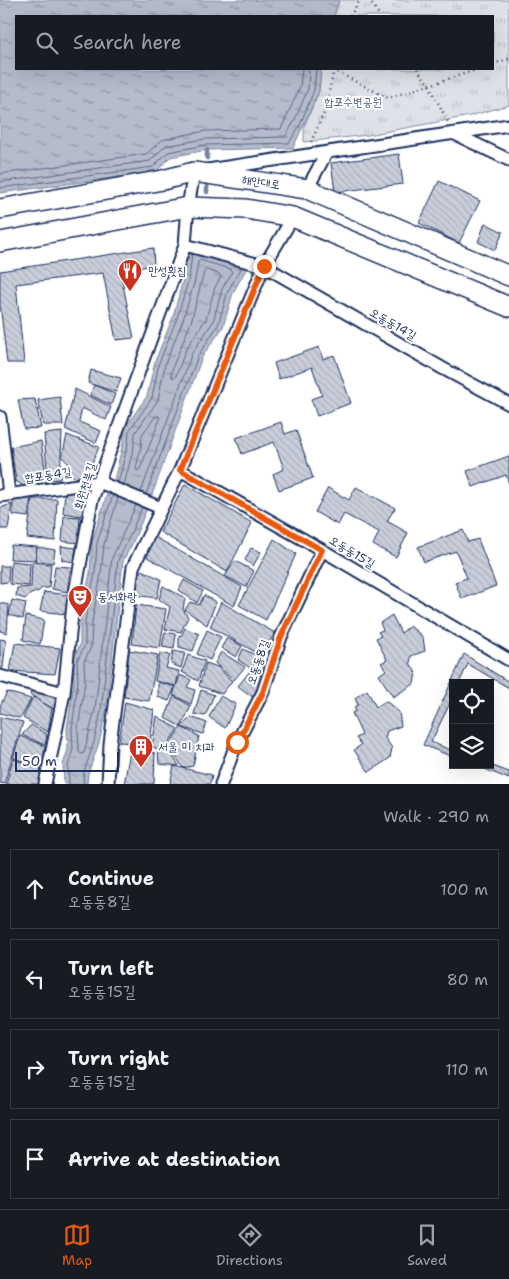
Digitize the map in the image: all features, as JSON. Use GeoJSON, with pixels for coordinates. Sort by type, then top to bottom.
{"type":"FeatureCollection","features":[{"type":"Feature","properties":{"kind":"main road","name":"해안대로"},"geometry":{"type":"LineString","coordinates":[[0,209],[163,180],[194,172],[307,189],[509,276]]}},
{"type":"Feature","properties":{"kind":"main road"},"geometry":{"type":"LineString","coordinates":[[0,242],[188,207],[246,209],[293,217],[509,307]]}},
{"type":"Feature","properties":{"kind":"street"},"geometry":{"type":"LineString","coordinates":[[194,172],[509,125]]}},
{"type":"Feature","properties":{"kind":"street"},"geometry":{"type":"LineString","coordinates":[[455,134],[509,160]]}},
{"type":"Feature","properties":{"kind":"street"},"geometry":{"type":"LineString","coordinates":[[307,189],[327,152]]}},
{"type":"Feature","properties":{"kind":"street","name":"회원천북길"},"geometry":{"type":"LineString","coordinates":[[45,784],[64,693],[73,604],[92,500],[186,245],[188,207],[194,172]]}},
{"type":"Feature","properties":{"kind":"street"},"geometry":{"type":"LineString","coordinates":[[108,784],[110,744],[133,567],[180,470],[264,266],[293,217]]}},
{"type":"Feature","properties":{"kind":"street","name":"오동동14길"},"geometry":{"type":"LineString","coordinates":[[186,245],[264,266],[442,368],[509,404]]}},
{"type":"Feature","properties":{"kind":"street"},"geometry":{"type":"LineString","coordinates":[[0,417],[4,495]]}},
{"type":"Feature","properties":{"kind":"street","name":"오동동15길"},"geometry":{"type":"LineString","coordinates":[[180,470],[322,550],[509,660]]}},
{"type":"Feature","properties":{"kind":"street"},"geometry":{"type":"LineString","coordinates":[[99,482],[161,508]]}},
{"type":"Feature","properties":{"kind":"street","name":"합포동4길"},"geometry":{"type":"LineString","coordinates":[[4,495],[99,482]]}},
{"type":"Feature","properties":{"kind":"street","name":"오동동8길"},"geometry":{"type":"LineString","coordinates":[[220,784],[237,742],[263,692],[281,637],[322,550]]}},
{"type":"Feature","properties":{"kind":"street"},"geometry":{"type":"LineString","coordinates":[[0,676],[64,693]]}},
{"type":"Feature","properties":{"kind":"path"},"geometry":{"type":"LineString","coordinates":[[351,15],[360,0]]}},
{"type":"Feature","properties":{"kind":"path"},"geometry":{"type":"LineString","coordinates":[[369,0],[379,15]]}},
{"type":"Feature","properties":{"kind":"path"},"geometry":{"type":"LineString","coordinates":[[494,64],[509,59]]}},
{"type":"Feature","properties":{"kind":"path"},"geometry":{"type":"LineString","coordinates":[[306,155],[325,110],[334,70]]}},
{"type":"Feature","properties":{"kind":"path"},"geometry":{"type":"LineString","coordinates":[[336,70],[388,98],[476,70]]}},
{"type":"Feature","properties":{"kind":"path"},"geometry":{"type":"LineString","coordinates":[[418,70],[429,85],[455,134]]}},
{"type":"Feature","properties":{"kind":"green space","name":"합포수변공원"},"geometry":{"type":"Polygon","coordinates":[[[339,0],[509,0],[509,105],[470,116],[368,135],[304,142],[304,127],[319,91],[321,70],[494,70],[494,15],[334,15],[339,0]]]}},
{"type":"Feature","properties":{"kind":"water"},"geometry":{"type":"Polygon","coordinates":[[[0,0],[339,0],[334,15],[15,15],[15,70],[321,70],[319,91],[293,148],[207,150],[170,157],[156,172],[0,193],[0,0]]]}},
{"type":"Feature","properties":{"kind":"water"},"geometry":{"type":"Polygon","coordinates":[[[188,245],[250,262],[233,293],[223,327],[202,357],[148,506],[123,561],[106,712],[99,743],[88,774],[87,784],[64,784],[63,765],[68,749],[67,729],[74,681],[72,660],[80,645],[80,620],[90,573],[92,542],[106,497],[114,480],[123,443],[124,429],[147,396],[155,361],[173,317],[184,276],[188,245]]]}},
{"type":"Feature","properties":{"kind":"building"},"geometry":{"type":"Polygon","coordinates":[[[399,154],[403,184],[335,192],[331,163],[399,154]]]}},
{"type":"Feature","properties":{"kind":"building"},"geometry":{"type":"Polygon","coordinates":[[[439,181],[480,201],[459,243],[419,223],[439,181]]]}},
{"type":"Feature","properties":{"kind":"building"},"geometry":{"type":"Polygon","coordinates":[[[485,223],[503,232],[495,250],[478,242],[485,223]]]}},
{"type":"Feature","properties":{"kind":"building"},"geometry":{"type":"Polygon","coordinates":[[[153,248],[154,265],[120,271],[134,338],[116,340],[103,273],[16,284],[24,363],[7,363],[0,304],[0,271],[153,248]]]}},
{"type":"Feature","properties":{"kind":"building"},"geometry":{"type":"Polygon","coordinates":[[[319,347],[323,359],[334,355],[351,403],[317,416],[311,399],[322,395],[312,367],[279,379],[274,363],[319,347]]]}},
{"type":"Feature","properties":{"kind":"building"},"geometry":{"type":"Polygon","coordinates":[[[91,370],[121,378],[116,392],[88,383],[91,370]]]}},
{"type":"Feature","properties":{"kind":"building"},"geometry":{"type":"Polygon","coordinates":[[[94,385],[115,394],[111,405],[90,395],[94,385]]]}},
{"type":"Feature","properties":{"kind":"building"},"geometry":{"type":"Polygon","coordinates":[[[75,389],[111,407],[106,420],[82,408],[79,422],[101,431],[96,443],[65,429],[75,389]]]}},
{"type":"Feature","properties":{"kind":"building"},"geometry":{"type":"Polygon","coordinates":[[[60,397],[63,425],[43,425],[38,400],[60,397]]]}},
{"type":"Feature","properties":{"kind":"building"},"geometry":{"type":"Polygon","coordinates":[[[35,399],[41,428],[24,429],[18,400],[35,399]]]}},
{"type":"Feature","properties":{"kind":"building"},"geometry":{"type":"Polygon","coordinates":[[[281,422],[285,434],[296,430],[313,478],[279,490],[273,474],[284,469],[274,442],[242,454],[236,438],[281,422]]]}},
{"type":"Feature","properties":{"kind":"building"},"geometry":{"type":"Polygon","coordinates":[[[62,432],[60,479],[50,480],[49,469],[47,469],[44,434],[62,432]]]}},
{"type":"Feature","properties":{"kind":"building"},"geometry":{"type":"Polygon","coordinates":[[[67,435],[99,447],[85,479],[79,476],[76,478],[67,472],[70,465],[62,457],[67,435]]]}},
{"type":"Feature","properties":{"kind":"building"},"geometry":{"type":"Polygon","coordinates":[[[41,441],[47,482],[25,487],[16,481],[11,447],[41,441]]]}},
{"type":"Feature","properties":{"kind":"building"},"geometry":{"type":"Polygon","coordinates":[[[509,456],[509,484],[506,475],[473,487],[467,471],[509,456]]]}},
{"type":"Feature","properties":{"kind":"building"},"geometry":{"type":"Polygon","coordinates":[[[185,484],[252,523],[227,572],[160,532],[185,484]]]}},
{"type":"Feature","properties":{"kind":"building"},"geometry":{"type":"Polygon","coordinates":[[[356,487],[395,508],[387,521],[408,533],[396,557],[373,545],[379,532],[344,514],[338,525],[315,512],[328,488],[349,500],[356,487]]]}},
{"type":"Feature","properties":{"kind":"building"},"geometry":{"type":"Polygon","coordinates":[[[77,489],[87,499],[81,516],[63,513],[65,491],[77,489]]]}},
{"type":"Feature","properties":{"kind":"building"},"geometry":{"type":"Polygon","coordinates":[[[31,498],[28,517],[13,515],[13,500],[31,498]]]}},
{"type":"Feature","properties":{"kind":"building"},"geometry":{"type":"Polygon","coordinates":[[[32,499],[57,499],[55,541],[27,538],[32,499]]]}},
{"type":"Feature","properties":{"kind":"building"},"geometry":{"type":"Polygon","coordinates":[[[12,504],[8,529],[0,529],[0,508],[12,504]]]}},
{"type":"Feature","properties":{"kind":"building"},"geometry":{"type":"Polygon","coordinates":[[[64,516],[80,517],[78,543],[62,541],[64,516]]]}},
{"type":"Feature","properties":{"kind":"building"},"geometry":{"type":"Polygon","coordinates":[[[463,530],[468,542],[478,539],[496,586],[462,599],[455,582],[467,578],[456,551],[424,562],[418,547],[463,530]]]}},
{"type":"Feature","properties":{"kind":"building"},"geometry":{"type":"Polygon","coordinates":[[[155,537],[242,587],[234,606],[147,557],[155,537]]]}},
{"type":"Feature","properties":{"kind":"building"},"geometry":{"type":"Polygon","coordinates":[[[274,539],[296,554],[266,620],[239,605],[274,539]]]}},
{"type":"Feature","properties":{"kind":"building"},"geometry":{"type":"Polygon","coordinates":[[[11,545],[37,547],[35,560],[10,559],[11,545]]]}},
{"type":"Feature","properties":{"kind":"building"},"geometry":{"type":"Polygon","coordinates":[[[61,546],[76,548],[74,562],[62,560],[61,546]]]}},
{"type":"Feature","properties":{"kind":"building"},"geometry":{"type":"Polygon","coordinates":[[[37,547],[55,550],[53,563],[35,560],[37,547]]]}},
{"type":"Feature","properties":{"kind":"building"},"geometry":{"type":"Polygon","coordinates":[[[251,548],[261,552],[253,566],[245,560],[251,548]]]}},
{"type":"Feature","properties":{"kind":"building"},"geometry":{"type":"Polygon","coordinates":[[[11,561],[30,563],[29,586],[10,584],[11,561]]]}},
{"type":"Feature","properties":{"kind":"building"},"geometry":{"type":"Polygon","coordinates":[[[235,561],[254,571],[246,587],[225,576],[235,561]]]}},
{"type":"Feature","properties":{"kind":"building"},"geometry":{"type":"Polygon","coordinates":[[[32,562],[51,564],[49,588],[42,588],[25,599],[16,596],[17,588],[31,587],[32,562]]]}},
{"type":"Feature","properties":{"kind":"building"},"geometry":{"type":"Polygon","coordinates":[[[0,566],[9,566],[8,582],[0,583],[0,566]]]}},
{"type":"Feature","properties":{"kind":"building"},"geometry":{"type":"Polygon","coordinates":[[[55,566],[71,567],[67,592],[52,589],[55,566]]]}},
{"type":"Feature","properties":{"kind":"building"},"geometry":{"type":"Polygon","coordinates":[[[141,570],[161,579],[157,598],[134,595],[141,570]]]}},
{"type":"Feature","properties":{"kind":"building"},"geometry":{"type":"Polygon","coordinates":[[[184,580],[203,591],[197,603],[179,590],[184,580]]]}},
{"type":"Feature","properties":{"kind":"building"},"geometry":{"type":"Polygon","coordinates":[[[163,586],[185,598],[183,609],[188,617],[181,632],[165,629],[170,607],[159,599],[163,586]]]}},
{"type":"Feature","properties":{"kind":"building"},"geometry":{"type":"Polygon","coordinates":[[[44,592],[69,595],[66,614],[40,611],[44,592]]]}},
{"type":"Feature","properties":{"kind":"building"},"geometry":{"type":"Polygon","coordinates":[[[204,595],[216,602],[207,625],[185,610],[190,602],[199,605],[204,595]]]}},
{"type":"Feature","properties":{"kind":"building"},"geometry":{"type":"Polygon","coordinates":[[[12,600],[26,603],[23,619],[9,615],[12,600]]]}},
{"type":"Feature","properties":{"kind":"building"},"geometry":{"type":"Polygon","coordinates":[[[221,602],[275,633],[261,655],[210,627],[221,602]]]}},
{"type":"Feature","properties":{"kind":"building"},"geometry":{"type":"Polygon","coordinates":[[[0,603],[9,605],[7,633],[0,631],[0,603]]]}},
{"type":"Feature","properties":{"kind":"building"},"geometry":{"type":"Polygon","coordinates":[[[136,605],[166,609],[160,648],[132,644],[136,605]]]}},
{"type":"Feature","properties":{"kind":"building"},"geometry":{"type":"Polygon","coordinates":[[[392,615],[401,633],[410,626],[423,637],[425,651],[411,656],[410,663],[416,673],[414,684],[393,697],[379,675],[386,670],[381,663],[387,660],[376,638],[381,636],[378,632],[383,630],[380,623],[392,615]]]}},
{"type":"Feature","properties":{"kind":"building"},"geometry":{"type":"Polygon","coordinates":[[[26,616],[44,620],[40,644],[23,640],[26,616]]]}},
{"type":"Feature","properties":{"kind":"building"},"geometry":{"type":"Polygon","coordinates":[[[185,628],[199,634],[193,651],[179,647],[179,635],[181,636],[185,628]]]}},
{"type":"Feature","properties":{"kind":"building"},"geometry":{"type":"Polygon","coordinates":[[[207,630],[221,637],[210,660],[197,654],[207,630]]]}},
{"type":"Feature","properties":{"kind":"building"},"geometry":{"type":"Polygon","coordinates":[[[165,632],[176,634],[174,649],[162,647],[165,632]]]}},
{"type":"Feature","properties":{"kind":"building"},"geometry":{"type":"Polygon","coordinates":[[[227,638],[242,646],[236,657],[221,648],[227,638]]]}},
{"type":"Feature","properties":{"kind":"building"},"geometry":{"type":"Polygon","coordinates":[[[0,639],[6,640],[3,668],[0,668],[0,639]]]}},
{"type":"Feature","properties":{"kind":"building"},"geometry":{"type":"Polygon","coordinates":[[[15,643],[60,648],[55,674],[10,671],[15,643]]]}},
{"type":"Feature","properties":{"kind":"building"},"geometry":{"type":"Polygon","coordinates":[[[243,649],[258,656],[252,669],[238,660],[243,649]]]}},
{"type":"Feature","properties":{"kind":"building"},"geometry":{"type":"Polygon","coordinates":[[[129,650],[158,655],[149,701],[124,697],[129,650]]]}},
{"type":"Feature","properties":{"kind":"building"},"geometry":{"type":"Polygon","coordinates":[[[173,651],[185,653],[181,668],[171,664],[173,651]]]}},
{"type":"Feature","properties":{"kind":"building"},"geometry":{"type":"Polygon","coordinates":[[[221,652],[245,667],[234,680],[215,663],[221,652]]]}},
{"type":"Feature","properties":{"kind":"building"},"geometry":{"type":"Polygon","coordinates":[[[160,653],[170,655],[166,668],[179,671],[176,686],[155,681],[160,653]]]}},
{"type":"Feature","properties":{"kind":"building"},"geometry":{"type":"Polygon","coordinates":[[[464,654],[509,682],[509,688],[468,664],[461,679],[453,679],[464,654]]]}},
{"type":"Feature","properties":{"kind":"building"},"geometry":{"type":"Polygon","coordinates":[[[188,655],[205,661],[198,681],[182,672],[188,655]]]}},
{"type":"Feature","properties":{"kind":"building"},"geometry":{"type":"Polygon","coordinates":[[[206,663],[218,667],[232,681],[222,694],[199,686],[206,663]]]}},
{"type":"Feature","properties":{"kind":"building"},"geometry":{"type":"Polygon","coordinates":[[[250,671],[263,676],[254,698],[238,686],[250,671]]]}},
{"type":"Feature","properties":{"kind":"building"},"geometry":{"type":"Polygon","coordinates":[[[180,675],[191,680],[187,687],[195,690],[191,704],[173,695],[180,675]]]}},
{"type":"Feature","properties":{"kind":"building"},"geometry":{"type":"Polygon","coordinates":[[[158,682],[175,687],[169,701],[158,697],[158,682]]]}},
{"type":"Feature","properties":{"kind":"building"},"geometry":{"type":"Polygon","coordinates":[[[36,687],[60,694],[56,707],[53,709],[31,695],[30,693],[36,687]]]}},
{"type":"Feature","properties":{"kind":"building"},"geometry":{"type":"Polygon","coordinates":[[[449,687],[449,705],[431,742],[449,749],[449,755],[423,745],[449,687]]]}},
{"type":"Feature","properties":{"kind":"building"},"geometry":{"type":"Polygon","coordinates":[[[201,690],[214,695],[205,716],[194,714],[201,690]]]}},
{"type":"Feature","properties":{"kind":"building"},"geometry":{"type":"Polygon","coordinates":[[[367,690],[376,707],[386,701],[399,712],[401,726],[387,731],[385,738],[392,748],[390,758],[369,772],[354,750],[361,745],[356,738],[362,735],[352,713],[356,711],[354,707],[358,705],[355,698],[367,690]]]}},
{"type":"Feature","properties":{"kind":"building"},"geometry":{"type":"Polygon","coordinates":[[[7,692],[31,699],[19,718],[0,713],[0,706],[7,692]]]}},
{"type":"Feature","properties":{"kind":"building"},"geometry":{"type":"Polygon","coordinates":[[[174,696],[191,706],[181,727],[165,718],[174,696]]]}},
{"type":"Feature","properties":{"kind":"building"},"geometry":{"type":"Polygon","coordinates":[[[220,696],[236,704],[225,728],[209,717],[220,696]]]}},
{"type":"Feature","properties":{"kind":"building"},"geometry":{"type":"Polygon","coordinates":[[[33,697],[52,708],[48,732],[23,718],[33,697]]]}},
{"type":"Feature","properties":{"kind":"building"},"geometry":{"type":"Polygon","coordinates":[[[125,702],[154,710],[150,744],[119,742],[125,702]]]}},
{"type":"Feature","properties":{"kind":"building"},"geometry":{"type":"Polygon","coordinates":[[[157,716],[178,729],[167,745],[179,766],[159,764],[158,750],[152,746],[157,716]]]}},
{"type":"Feature","properties":{"kind":"building"},"geometry":{"type":"Polygon","coordinates":[[[0,717],[23,722],[4,784],[0,783],[0,717]]]}},
{"type":"Feature","properties":{"kind":"building"},"geometry":{"type":"Polygon","coordinates":[[[191,717],[207,723],[203,734],[181,727],[191,717]]]}},
{"type":"Feature","properties":{"kind":"building"},"geometry":{"type":"Polygon","coordinates":[[[31,725],[47,734],[45,745],[22,735],[31,725]]]}},
{"type":"Feature","properties":{"kind":"building"},"geometry":{"type":"Polygon","coordinates":[[[181,727],[199,736],[193,766],[183,768],[169,745],[181,727]]]}},
{"type":"Feature","properties":{"kind":"building"},"geometry":{"type":"Polygon","coordinates":[[[20,736],[45,746],[42,767],[13,758],[20,736]]]}},
{"type":"Feature","properties":{"kind":"building","name":"서울 미 치과"},"geometry":{"type":"Polygon","coordinates":[[[131,746],[155,753],[154,784],[124,784],[131,746]]]}},
{"type":"Feature","properties":{"kind":"building"},"geometry":{"type":"Polygon","coordinates":[[[13,759],[42,769],[38,784],[6,784],[13,759]]]}},
{"type":"Feature","properties":{"kind":"building"},"geometry":{"type":"Polygon","coordinates":[[[174,766],[212,775],[210,784],[170,784],[174,766]]]}},
{"type":"Feature","properties":{"kind":"building"},"geometry":{"type":"Polygon","coordinates":[[[494,766],[509,772],[509,779],[485,769],[494,769],[494,766]]]}},
{"type":"Feature","properties":{"kind":"waterway"},"geometry":{"type":"LineString","coordinates":[[207,150],[207,158]]}},
{"type":"Feature","properties":{"kind":"waterway"},"geometry":{"type":"LineString","coordinates":[[207,182],[207,192]]}},
{"type":"Feature","properties":{"kind":"place","name":"만성횟집"},"geometry":{"type":"Point","coordinates":[130,292]}},
{"type":"Feature","properties":{"kind":"place","name":"동서화랑"},"geometry":{"type":"Point","coordinates":[80,618]}},
{"type":"Feature","properties":{"kind":"place","name":"서울 미 치과"},"geometry":{"type":"Point","coordinates":[141,768]}},
{"type":"Feature","properties":{"kind":"route"},"geometry":{"type":"LineString","coordinates":[[237,742],[263,692],[281,637],[322,550],[180,470],[264,266]]}}]}
